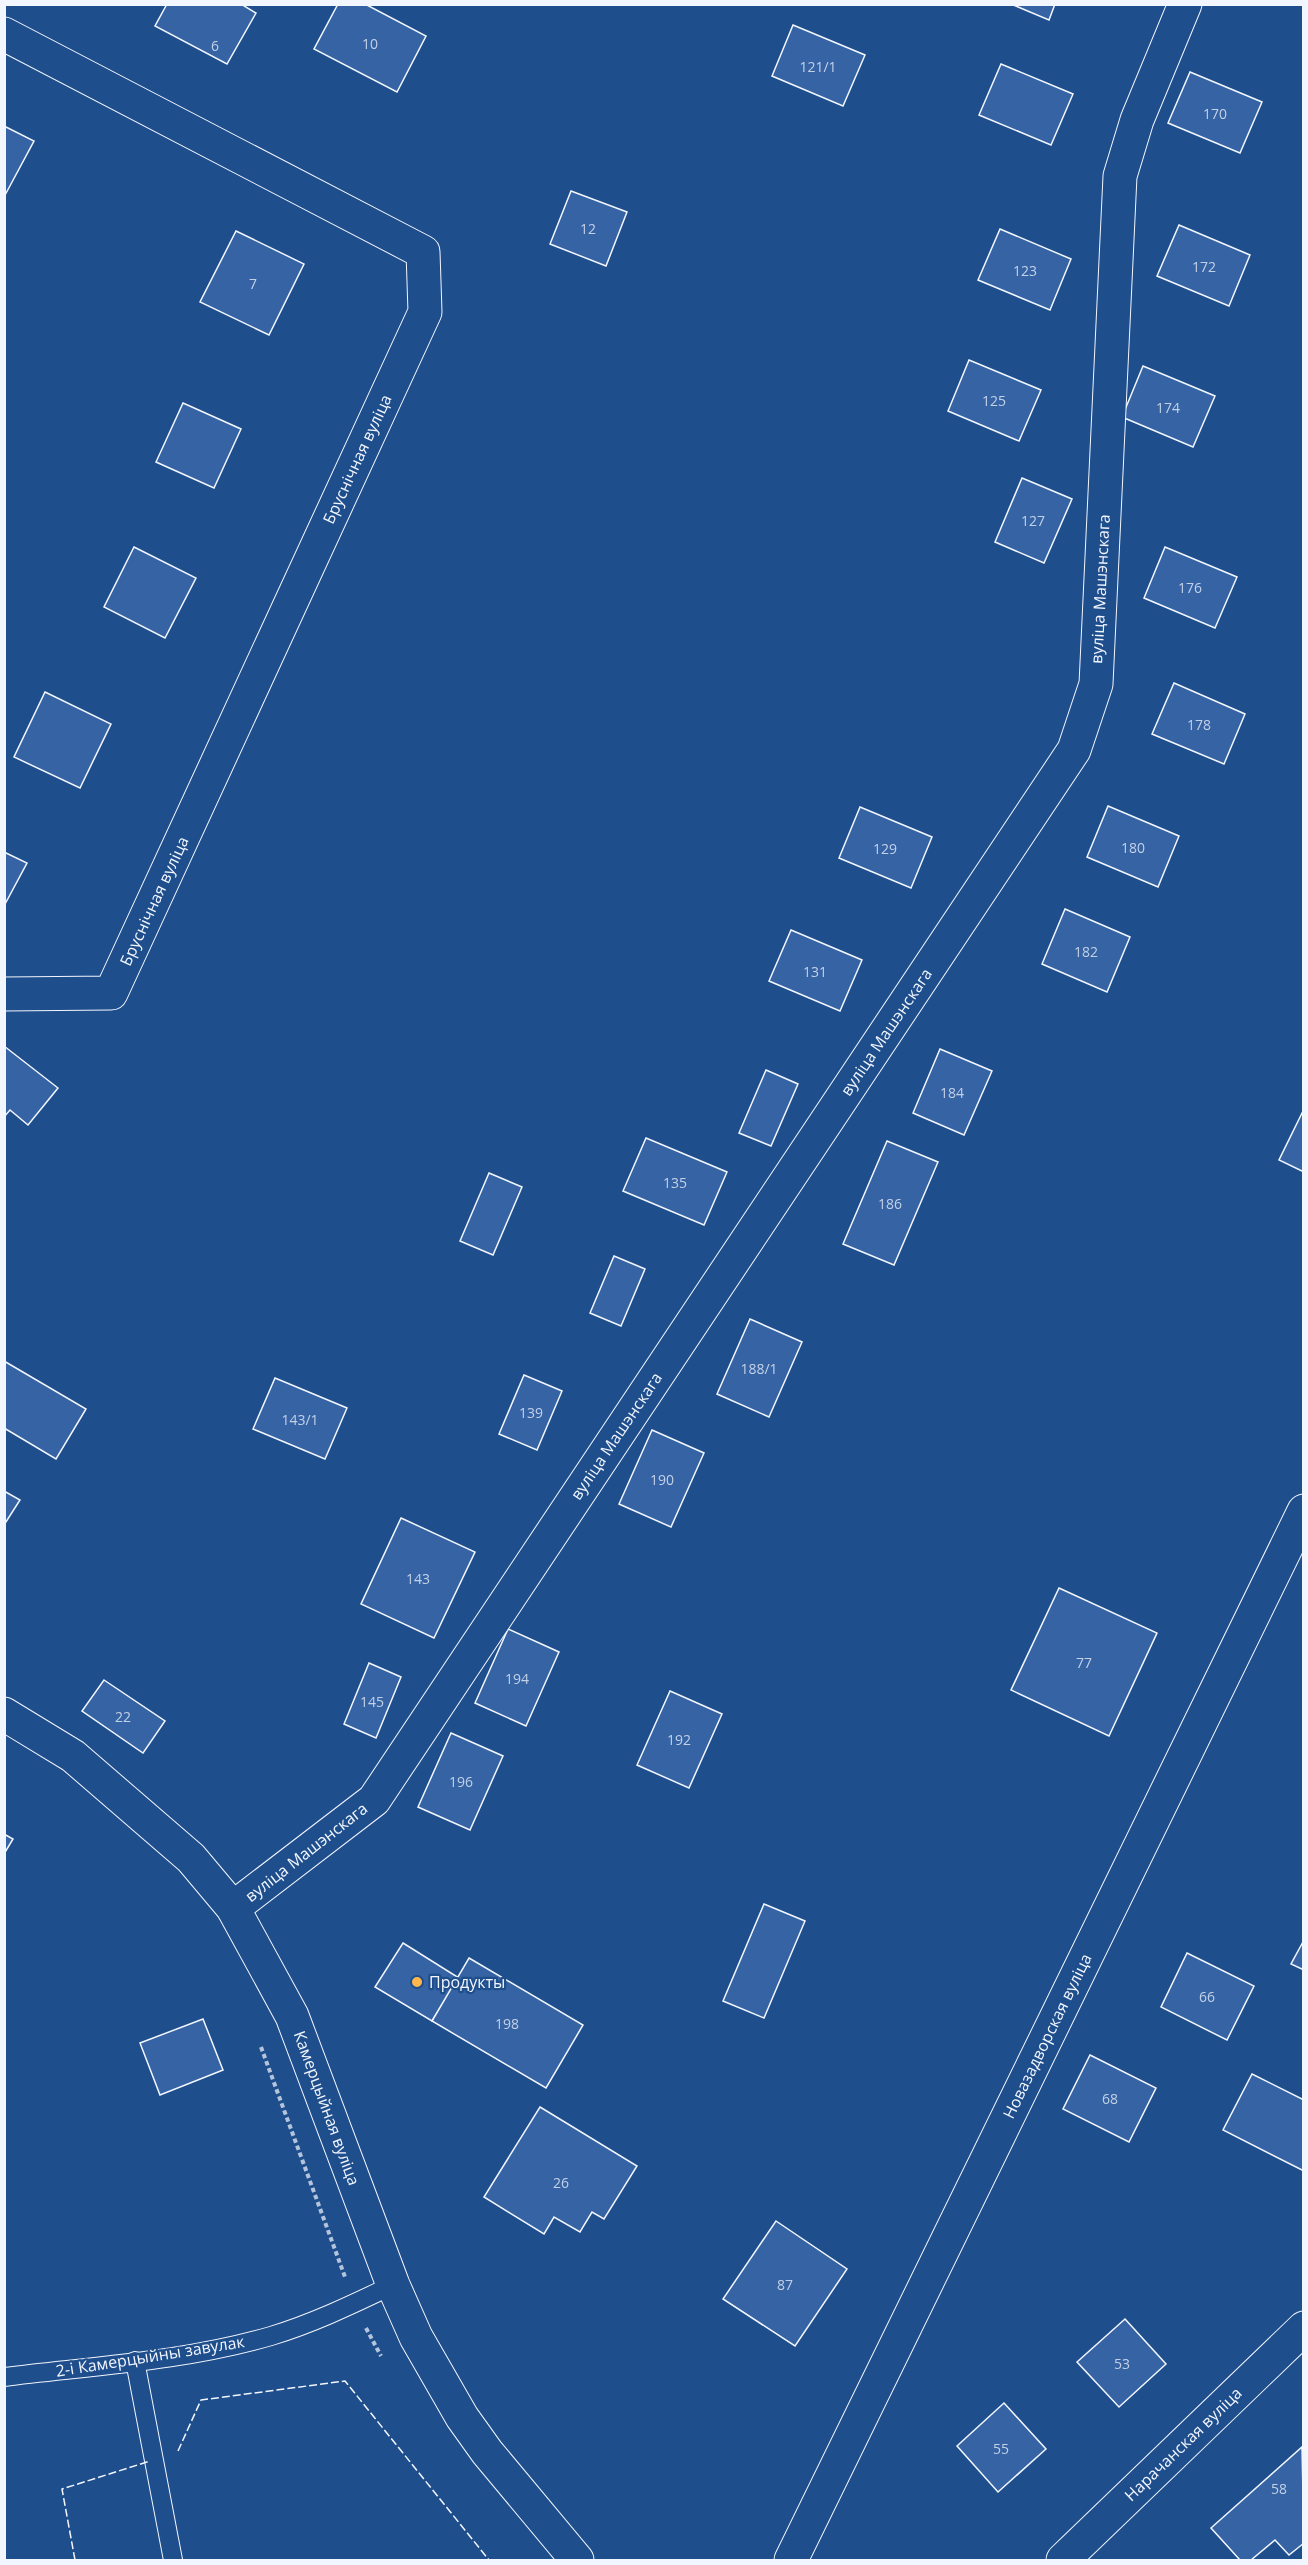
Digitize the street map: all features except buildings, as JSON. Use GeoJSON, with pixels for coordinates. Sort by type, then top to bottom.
{"type":"FeatureCollection","features":[{"type":"Feature","properties":{"kind":"street","name":"вуліца Машэнскага"},"geometry":{"type":"LineString","coordinates":[[233,1908],[374,1800],[1074,750],[1096,684],[1120,176],[1137,120],[1185,4]]}},
{"type":"Feature","properties":{"kind":"street","name":"Бруснічная вуліца"},"geometry":{"type":"LineString","coordinates":[[4,34],[423,252],[425,312],[111,993],[4,993]]}},
{"type":"Feature","properties":{"kind":"street","name":"Новазадворская вуліца"},"geometry":{"type":"LineString","coordinates":[[791,2560],[1304,1511]]}},
{"type":"Feature","properties":{"kind":"street","name":"Камерцыйная вуліца"},"geometry":{"type":"LineString","coordinates":[[4,1714],[73,1756],[191,1858],[233,1908],[292,2016],[393,2285],[416,2337],[462,2417],[494,2461],[577,2560]]}},
{"type":"Feature","properties":{"kind":"street","name":"Нарачанская вуліца"},"geometry":{"type":"LineString","coordinates":[[1063,2560],[1304,2328]]}},
{"type":"Feature","properties":{"kind":"lane","name":"2-і Камерцыйны завулак"},"geometry":{"type":"LineString","coordinates":[[4,2377],[135,2361],[218,2348],[270,2336],[330,2315],[393,2285]]}},
{"type":"Feature","properties":{"kind":"lane"},"geometry":{"type":"LineString","coordinates":[[135,2361],[173,2560]]}},
{"type":"Feature","properties":{"kind":"fence"},"geometry":{"type":"LineString","coordinates":[[178,2451],[201,2400],[345,2381],[489,2560]]}},
{"type":"Feature","properties":{"kind":"fence"},"geometry":{"type":"LineString","coordinates":[[75,2560],[62,2489],[150,2461]]}},
{"type":"Feature","properties":{"kind":"place","name":"Продукты"},"geometry":{"type":"Point","coordinates":[417,1982]}}]}
